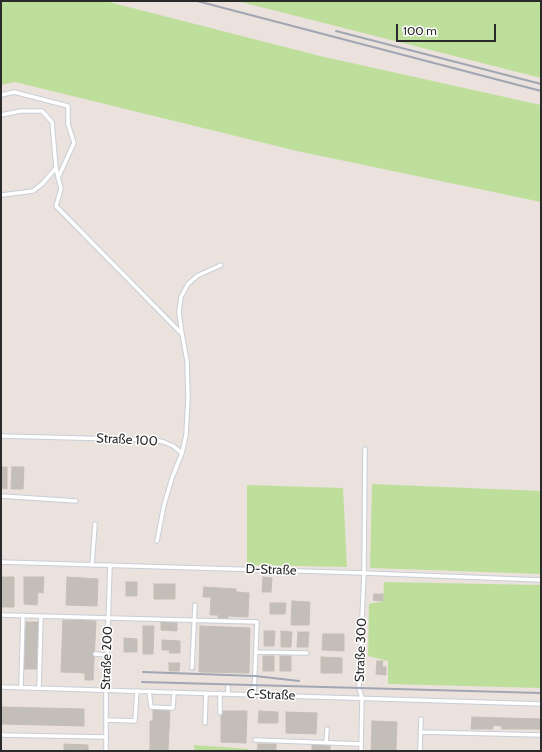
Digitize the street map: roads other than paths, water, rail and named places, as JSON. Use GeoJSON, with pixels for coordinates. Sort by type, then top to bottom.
{"type":"FeatureCollection","features":[{"type":"Feature","properties":{"kind":"lane"},"geometry":{"type":"LineString","coordinates":[[1,95],[14,92],[68,106],[68,124],[74,143],[58,178]]}},
{"type":"Feature","properties":{"kind":"lane"},"geometry":{"type":"LineString","coordinates":[[1,115],[21,110],[42,111],[52,122],[56,168],[61,189],[56,206],[182,334]]}},
{"type":"Feature","properties":{"kind":"lane"},"geometry":{"type":"LineString","coordinates":[[1,195],[33,191],[42,184],[56,168]]}},
{"type":"Feature","properties":{"kind":"lane"},"geometry":{"type":"LineString","coordinates":[[157,541],[164,505],[172,478],[182,453],[186,435],[188,397],[187,361],[179,312],[181,297],[188,284],[197,276],[221,265]]}},
{"type":"Feature","properties":{"kind":"lane","name":"Straße 100"},"geometry":{"type":"LineString","coordinates":[[1,436],[155,440],[173,446],[182,453]]}},
{"type":"Feature","properties":{"kind":"lane","name":"Straße 300"},"geometry":{"type":"LineString","coordinates":[[361,751],[362,698],[359,688],[364,573],[365,449]]}},
{"type":"Feature","properties":{"kind":"lane"},"geometry":{"type":"LineString","coordinates":[[1,496],[76,501]]}},
{"type":"Feature","properties":{"kind":"lane"},"geometry":{"type":"LineString","coordinates":[[92,565],[95,524]]}},
{"type":"Feature","properties":{"kind":"lane","name":"D-Straße"},"geometry":{"type":"LineString","coordinates":[[1,562],[541,580]]}},
{"type":"Feature","properties":{"kind":"lane","name":"Straße 200"},"geometry":{"type":"LineString","coordinates":[[106,751],[106,690],[110,566]]}},
{"type":"Feature","properties":{"kind":"lane"},"geometry":{"type":"LineString","coordinates":[[192,668],[195,605]]}},
{"type":"Feature","properties":{"kind":"lane"},"geometry":{"type":"LineString","coordinates":[[1,615],[257,622],[254,694]]}},
{"type":"Feature","properties":{"kind":"lane"},"geometry":{"type":"LineString","coordinates":[[21,687],[23,615]]}},
{"type":"Feature","properties":{"kind":"lane"},"geometry":{"type":"LineString","coordinates":[[40,688],[41,616]]}},
{"type":"Feature","properties":{"kind":"lane"},"geometry":{"type":"LineString","coordinates":[[256,652],[307,653]]}},
{"type":"Feature","properties":{"kind":"lane"},"geometry":{"type":"LineString","coordinates":[[95,654],[107,655]]}},
{"type":"Feature","properties":{"kind":"lane"},"geometry":{"type":"LineString","coordinates":[[228,686],[228,694]]}},
{"type":"Feature","properties":{"kind":"lane","name":"C-Straße"},"geometry":{"type":"LineString","coordinates":[[1,687],[541,704]]}},
{"type":"Feature","properties":{"kind":"lane"},"geometry":{"type":"LineString","coordinates":[[106,720],[135,721],[137,691]]}},
{"type":"Feature","properties":{"kind":"lane"},"geometry":{"type":"LineString","coordinates":[[149,691],[151,707],[173,708],[174,692]]}},
{"type":"Feature","properties":{"kind":"lane"},"geometry":{"type":"LineString","coordinates":[[205,723],[206,693]]}},
{"type":"Feature","properties":{"kind":"lane"},"geometry":{"type":"LineString","coordinates":[[220,693],[220,713]]}},
{"type":"Feature","properties":{"kind":"lane"},"geometry":{"type":"LineString","coordinates":[[420,751],[421,719]]}},
{"type":"Feature","properties":{"kind":"lane"},"geometry":{"type":"LineString","coordinates":[[326,743],[327,728]]}},
{"type":"Feature","properties":{"kind":"lane"},"geometry":{"type":"LineString","coordinates":[[420,732],[541,735]]}},
{"type":"Feature","properties":{"kind":"lane"},"geometry":{"type":"LineString","coordinates":[[1,735],[106,737]]}},
{"type":"Feature","properties":{"kind":"lane"},"geometry":{"type":"LineString","coordinates":[[255,740],[361,744]]}},
{"type":"Feature","properties":{"kind":"railway"},"geometry":{"type":"LineString","coordinates":[[197,1],[541,91]]}},
{"type":"Feature","properties":{"kind":"railway"},"geometry":{"type":"LineString","coordinates":[[336,31],[541,84]]}},
{"type":"Feature","properties":{"kind":"railway"},"geometry":{"type":"LineString","coordinates":[[143,672],[255,676],[299,681]]}},
{"type":"Feature","properties":{"kind":"railway"},"geometry":{"type":"LineString","coordinates":[[142,682],[541,693]]}}]}
